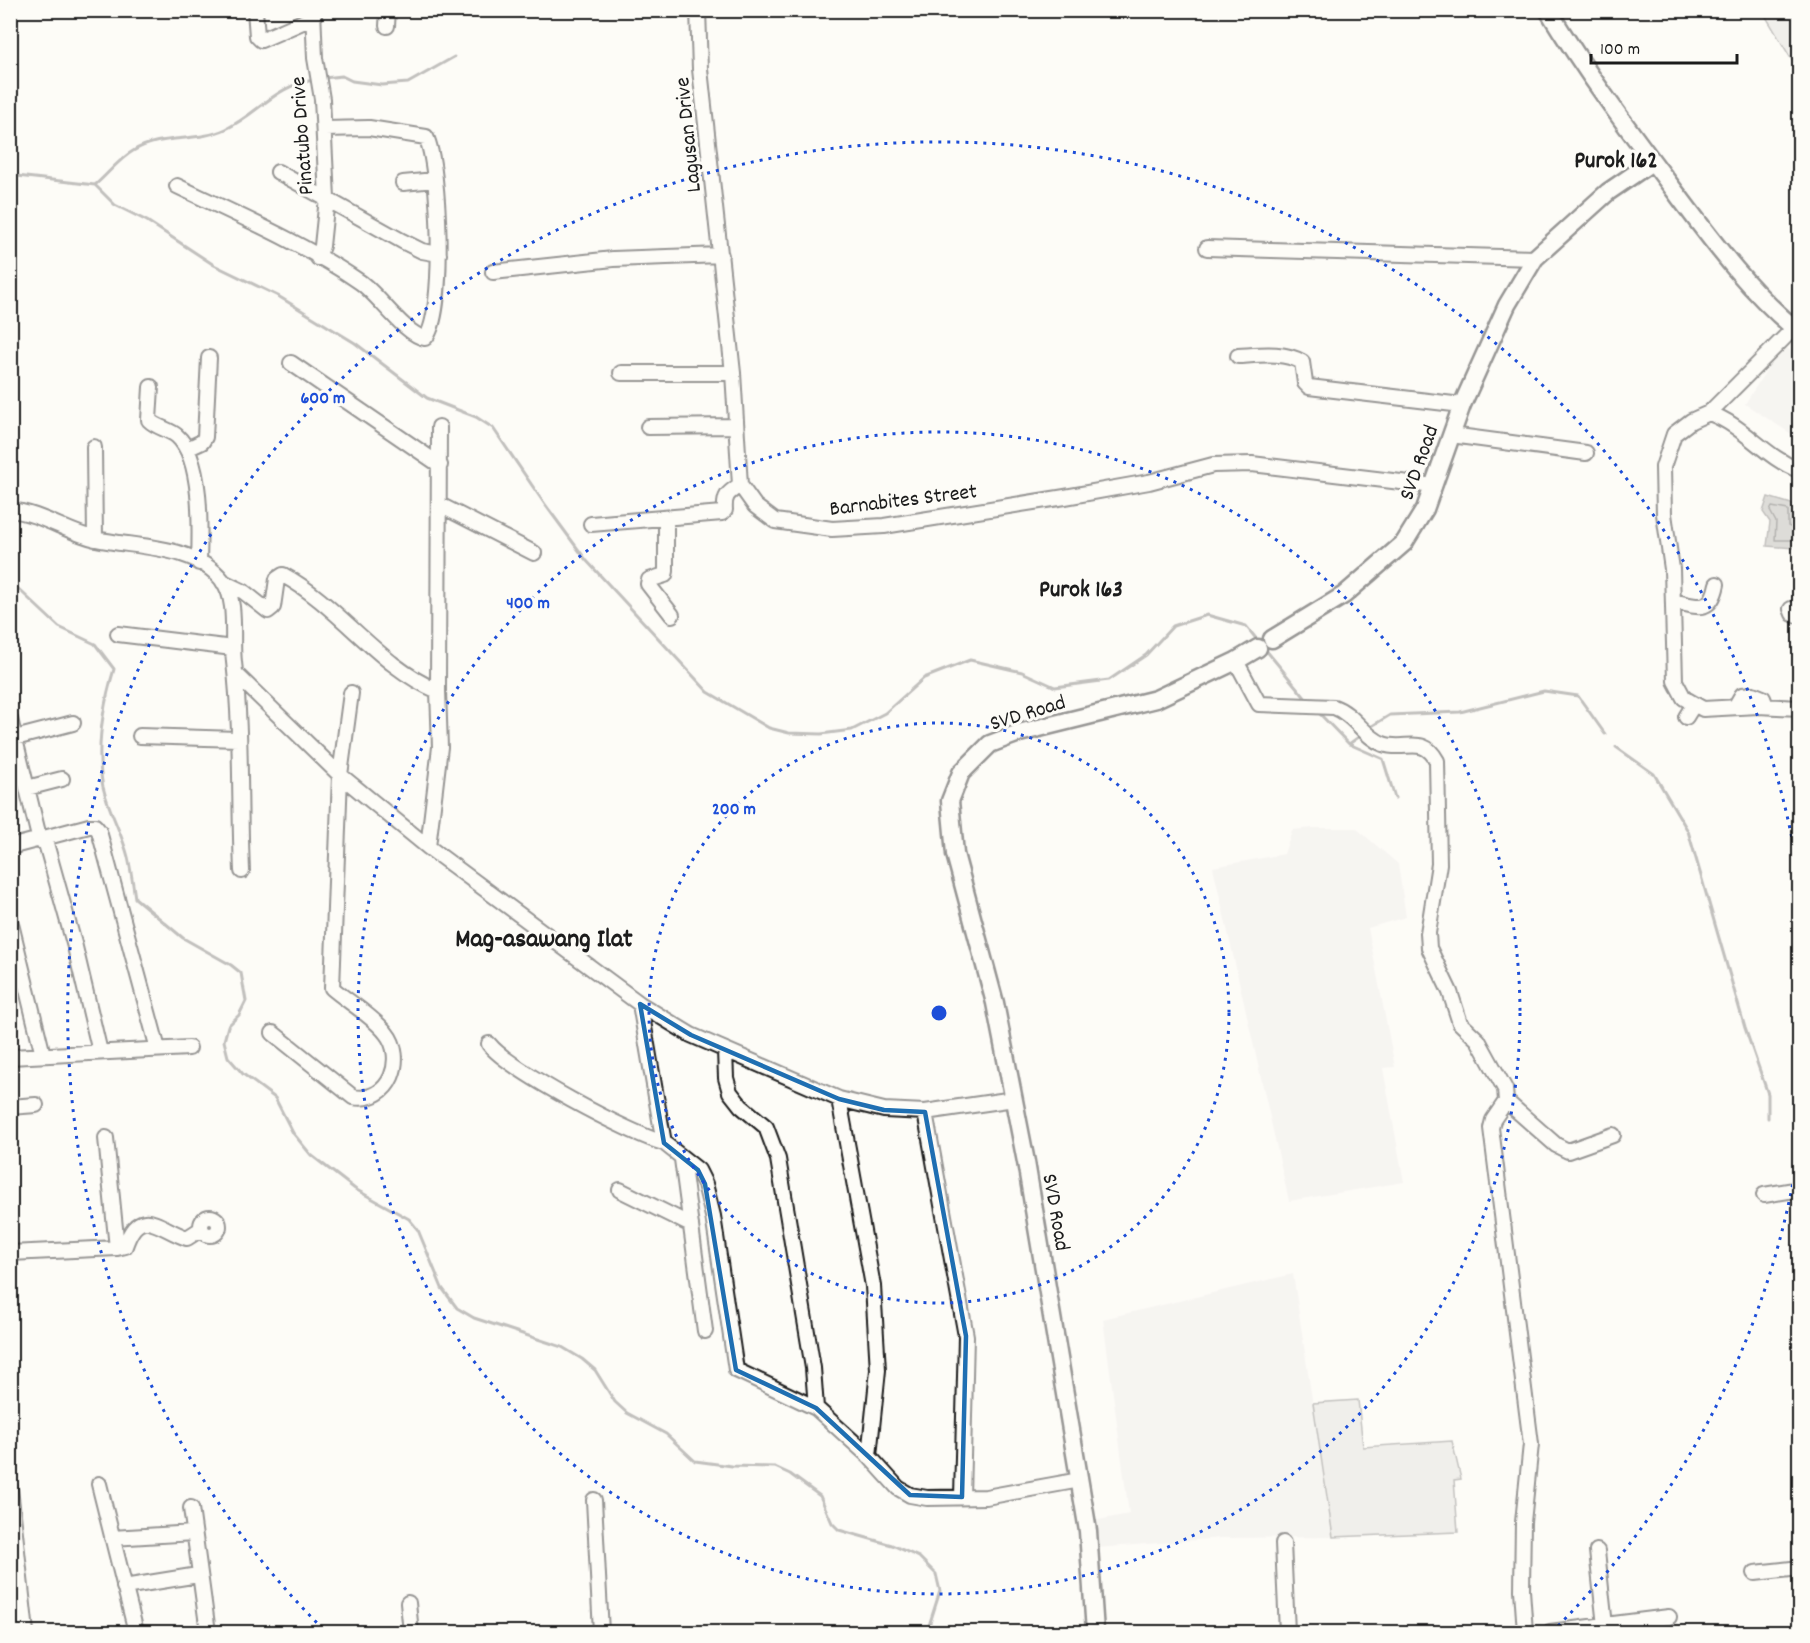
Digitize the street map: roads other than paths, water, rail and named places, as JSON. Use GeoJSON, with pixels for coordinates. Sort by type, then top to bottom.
{"type":"FeatureCollection","features":[{"type":"Feature","properties":{"kind":"main road"},"geometry":{"type":"LineString","coordinates":[[1548,10],[1652,162],[1743,279],[1797,331]]}},
{"type":"Feature","properties":{"kind":"main road","name":"SVD Road"},"geometry":{"type":"LineString","coordinates":[[1095,1632],[1094,1584],[1080,1480],[1014,1099],[995,1003],[955,854],[950,801],[962,773],[990,744],[1019,733],[1156,699],[1236,661],[1344,595],[1404,543],[1420,520],[1462,405],[1508,305],[1535,258],[1608,192],[1652,162]]}},
{"type":"Feature","properties":{"kind":"street"},"geometry":{"type":"LineString","coordinates":[[255,10],[257,36],[261,40],[314,14]]}},
{"type":"Feature","properties":{"kind":"street"},"geometry":{"type":"LineString","coordinates":[[387,26],[388,10]]}},
{"type":"Feature","properties":{"kind":"street","name":"Lagusan Drive"},"geometry":{"type":"LineString","coordinates":[[698,10],[700,69],[721,255]]}},
{"type":"Feature","properties":{"kind":"street","name":"Pinatubo Drive"},"geometry":{"type":"LineString","coordinates":[[314,14],[315,58],[322,99],[327,198],[322,246],[318,258]]}},
{"type":"Feature","properties":{"kind":"street"},"geometry":{"type":"LineString","coordinates":[[177,186],[318,258],[370,289],[408,328],[425,338],[429,333],[433,316],[439,254],[435,166],[426,137],[369,128],[324,129]]}},
{"type":"Feature","properties":{"kind":"street"},"geometry":{"type":"LineString","coordinates":[[278,172],[402,241],[422,251],[439,254]]}},
{"type":"Feature","properties":{"kind":"street"},"geometry":{"type":"LineString","coordinates":[[403,183],[435,180]]}},
{"type":"Feature","properties":{"kind":"street"},"geometry":{"type":"LineString","coordinates":[[1207,248],[1535,258]]}},
{"type":"Feature","properties":{"kind":"street"},"geometry":{"type":"LineString","coordinates":[[493,272],[613,259],[721,255],[734,374],[740,485],[727,493],[724,498],[725,510],[722,513],[591,524]]}},
{"type":"Feature","properties":{"kind":"street"},"geometry":{"type":"LineString","coordinates":[[1797,331],[1709,413],[1691,421],[1674,434],[1663,467],[1662,485],[1672,569],[1675,681],[1684,698],[1703,709],[1766,706],[1800,708]]}},
{"type":"Feature","properties":{"kind":"street"},"geometry":{"type":"LineString","coordinates":[[1238,356],[1275,355],[1297,359],[1302,362],[1305,383],[1309,387],[1462,405]]}},
{"type":"Feature","properties":{"kind":"street"},"geometry":{"type":"LineString","coordinates":[[187,449],[202,442],[205,437],[209,358]]}},
{"type":"Feature","properties":{"kind":"street"},"geometry":{"type":"LineString","coordinates":[[291,363],[440,465]]}},
{"type":"Feature","properties":{"kind":"street"},"geometry":{"type":"LineString","coordinates":[[621,373],[734,374]]}},
{"type":"Feature","properties":{"kind":"street"},"geometry":{"type":"LineString","coordinates":[[151,387],[149,420],[177,435],[187,449],[199,506],[200,563]]}},
{"type":"Feature","properties":{"kind":"street"},"geometry":{"type":"LineString","coordinates":[[1709,413],[1730,420],[1768,455],[1800,471]]}},
{"type":"Feature","properties":{"kind":"street"},"geometry":{"type":"LineString","coordinates":[[648,427],[736,426]]}},
{"type":"Feature","properties":{"kind":"street"},"geometry":{"type":"LineString","coordinates":[[428,847],[440,747],[438,692],[440,427]]}},
{"type":"Feature","properties":{"kind":"street"},"geometry":{"type":"LineString","coordinates":[[1451,435],[1586,453]]}},
{"type":"Feature","properties":{"kind":"street"},"geometry":{"type":"LineString","coordinates":[[94,447],[95,538]]}},
{"type":"Feature","properties":{"kind":"street","name":"Barnabites Street"},"geometry":{"type":"LineString","coordinates":[[740,485],[754,506],[776,521],[832,529],[884,526],[1065,497],[1149,482],[1213,465],[1252,464],[1434,486]]}},
{"type":"Feature","properties":{"kind":"street"},"geometry":{"type":"LineString","coordinates":[[440,505],[534,553]]}},
{"type":"Feature","properties":{"kind":"street"},"geometry":{"type":"LineString","coordinates":[[10,510],[27,512],[58,526],[95,538],[152,547],[200,563],[223,582],[244,592],[268,611],[273,607],[277,579],[282,575],[341,616],[382,653],[426,687],[438,692]]}},
{"type":"Feature","properties":{"kind":"street"},"geometry":{"type":"LineString","coordinates":[[666,519],[665,575],[648,580],[648,584],[672,615]]}},
{"type":"Feature","properties":{"kind":"street"},"geometry":{"type":"LineString","coordinates":[[223,582],[230,600],[236,674],[242,871]]}},
{"type":"Feature","properties":{"kind":"street"},"geometry":{"type":"LineString","coordinates":[[1673,601],[1697,607],[1708,604],[1714,598],[1717,584]]}},
{"type":"Feature","properties":{"kind":"street"},"geometry":{"type":"LineString","coordinates":[[118,634],[233,648]]}},
{"type":"Feature","properties":{"kind":"street"},"geometry":{"type":"LineString","coordinates":[[1236,661],[1259,704],[1334,707],[1345,711],[1378,742],[1387,745],[1423,746],[1432,750],[1437,761],[1439,864],[1428,933],[1429,948],[1450,992],[1460,1023],[1478,1040],[1491,1059],[1505,1089],[1506,1101],[1493,1120],[1491,1128],[1531,1444],[1523,1522],[1522,1590],[1525,1632]]}},
{"type":"Feature","properties":{"kind":"street"},"geometry":{"type":"LineString","coordinates":[[236,674],[340,775],[428,847],[640,1004],[691,1035],[839,1098],[884,1110],[925,1112],[1014,1099]]}},
{"type":"Feature","properties":{"kind":"street"},"geometry":{"type":"LineString","coordinates":[[273,1033],[353,1097],[363,1099],[387,1088],[393,1072],[393,1053],[387,1034],[332,988],[340,775],[351,693]]}},
{"type":"Feature","properties":{"kind":"street"},"geometry":{"type":"LineString","coordinates":[[1686,717],[1694,704]]}},
{"type":"Feature","properties":{"kind":"street"},"geometry":{"type":"LineString","coordinates":[[10,719],[15,738],[16,761],[27,788],[75,947],[100,1052]]}},
{"type":"Feature","properties":{"kind":"street"},"geometry":{"type":"LineString","coordinates":[[15,738],[73,723]]}},
{"type":"Feature","properties":{"kind":"street"},"geometry":{"type":"LineString","coordinates":[[140,736],[238,739]]}},
{"type":"Feature","properties":{"kind":"street"},"geometry":{"type":"LineString","coordinates":[[27,788],[62,779]]}},
{"type":"Feature","properties":{"kind":"street"},"geometry":{"type":"LineString","coordinates":[[10,847],[89,826],[95,826],[99,831],[158,1049]]}},
{"type":"Feature","properties":{"kind":"street"},"geometry":{"type":"LineString","coordinates":[[10,920],[43,1055]]}},
{"type":"Feature","properties":{"kind":"street"},"geometry":{"type":"LineString","coordinates":[[640,1004],[664,1143]]}},
{"type":"Feature","properties":{"kind":"street"},"geometry":{"type":"LineString","coordinates":[[489,1044],[507,1062],[648,1139],[664,1143],[698,1170],[705,1184],[713,1216],[736,1370],[775,1391],[816,1408],[869,1456],[898,1488],[910,1495],[927,1498],[986,1497],[1080,1480]]}},
{"type":"Feature","properties":{"kind":"street"},"geometry":{"type":"LineString","coordinates":[[10,1057],[189,1048]]}},
{"type":"Feature","properties":{"kind":"street"},"geometry":{"type":"LineString","coordinates":[[725,1050],[726,1078],[730,1092],[741,1106],[766,1127],[778,1159],[813,1368],[816,1408]]}},
{"type":"Feature","properties":{"kind":"street"},"geometry":{"type":"LineString","coordinates":[[839,1098],[873,1286],[878,1370],[869,1456]]}},
{"type":"Feature","properties":{"kind":"street"},"geometry":{"type":"LineString","coordinates":[[1506,1101],[1556,1144],[1568,1151],[1613,1135]]}},
{"type":"Feature","properties":{"kind":"street"},"geometry":{"type":"LineString","coordinates":[[10,1107],[36,1105]]}},
{"type":"Feature","properties":{"kind":"street"},"geometry":{"type":"LineString","coordinates":[[925,1112],[966,1336],[962,1497]]}},
{"type":"Feature","properties":{"kind":"street"},"geometry":{"type":"LineString","coordinates":[[106,1138],[117,1248]]}},
{"type":"Feature","properties":{"kind":"street"},"geometry":{"type":"LineString","coordinates":[[682,1159],[705,1331]]}},
{"type":"Feature","properties":{"kind":"street"},"geometry":{"type":"LineString","coordinates":[[620,1190],[692,1225]]}},
{"type":"Feature","properties":{"kind":"street"},"geometry":{"type":"LineString","coordinates":[[1764,1195],[1799,1193]]}},
{"type":"Feature","properties":{"kind":"street"},"geometry":{"type":"LineString","coordinates":[[10,1252],[117,1248],[125,1246],[135,1227],[144,1222],[160,1222],[172,1233],[187,1238],[201,1229]]}},
{"type":"Feature","properties":{"kind":"street"},"geometry":{"type":"LineString","coordinates":[[99,1484],[136,1632]]}},
{"type":"Feature","properties":{"kind":"street"},"geometry":{"type":"LineString","coordinates":[[10,1488],[26,1632]]}},
{"type":"Feature","properties":{"kind":"street"},"geometry":{"type":"LineString","coordinates":[[594,1500],[601,1632]]}},
{"type":"Feature","properties":{"kind":"street"},"geometry":{"type":"LineString","coordinates":[[191,1508],[198,1575],[208,1632]]}},
{"type":"Feature","properties":{"kind":"street"},"geometry":{"type":"LineString","coordinates":[[112,1538],[194,1533]]}},
{"type":"Feature","properties":{"kind":"street"},"geometry":{"type":"LineString","coordinates":[[1283,1543],[1287,1632]]}},
{"type":"Feature","properties":{"kind":"street"},"geometry":{"type":"LineString","coordinates":[[1597,1551],[1605,1626]]}},
{"type":"Feature","properties":{"kind":"street"},"geometry":{"type":"LineString","coordinates":[[1755,1573],[1800,1568]]}},
{"type":"Feature","properties":{"kind":"street"},"geometry":{"type":"LineString","coordinates":[[124,1587],[198,1575]]}},
{"type":"Feature","properties":{"kind":"street"},"geometry":{"type":"LineString","coordinates":[[408,1603],[411,1632]]}},
{"type":"Feature","properties":{"kind":"street"},"geometry":{"type":"LineString","coordinates":[[1551,1632],[1669,1617]]}},
{"type":"Feature","properties":{"kind":"water"},"geometry":{"type":"Polygon","coordinates":[[[1768,497],[1798,506],[1793,522],[1799,527],[1799,543],[1796,548],[1767,546],[1770,522],[1763,512],[1768,497]]]}},
{"type":"Feature","properties":{"kind":"waterway"},"geometry":{"type":"LineString","coordinates":[[324,78],[342,76],[352,81],[382,85],[408,83],[454,57]]}},
{"type":"Feature","properties":{"kind":"waterway"},"geometry":{"type":"LineString","coordinates":[[95,185],[123,158],[144,145],[203,136],[226,129],[238,123],[278,93],[314,80]]}},
{"type":"Feature","properties":{"kind":"waterway"},"geometry":{"type":"LineString","coordinates":[[10,178],[17,176],[95,185],[115,205],[147,221],[214,265],[278,296],[355,343],[427,398],[476,417],[493,428],[586,560],[708,692],[769,728],[789,733],[821,734],[852,730],[885,713],[924,678],[970,660],[1022,672],[1055,687],[1109,680],[1146,655],[1173,626],[1207,615],[1246,626],[1258,641]]}},
{"type":"Feature","properties":{"kind":"waterway"},"geometry":{"type":"LineString","coordinates":[[10,581],[59,627],[95,644],[114,669],[101,727],[101,772],[103,787],[128,857],[135,898],[183,938],[241,973],[246,1001],[239,1015],[228,1026],[224,1041],[228,1057],[243,1074],[275,1098],[293,1133],[311,1155],[355,1189],[409,1219],[418,1230],[442,1288],[457,1308],[474,1318],[562,1347],[582,1359],[595,1370],[615,1402],[627,1413],[666,1434],[695,1461],[732,1466],[775,1467],[790,1474],[820,1496],[832,1523],[839,1530],[892,1545],[919,1557],[936,1574],[940,1591],[927,1632]]}},
{"type":"Feature","properties":{"kind":"waterway"},"geometry":{"type":"LineString","coordinates":[[1265,649],[1307,700]]}},
{"type":"Feature","properties":{"kind":"waterway"},"geometry":{"type":"LineString","coordinates":[[1372,726],[1390,715],[1460,712],[1544,691],[1578,696],[1605,734]]}},
{"type":"Feature","properties":{"kind":"waterway"},"geometry":{"type":"LineString","coordinates":[[1318,712],[1349,744],[1383,759],[1395,798]]}},
{"type":"Feature","properties":{"kind":"waterway"},"geometry":{"type":"LineString","coordinates":[[1349,744],[1360,736]]}},
{"type":"Feature","properties":{"kind":"waterway"},"geometry":{"type":"LineString","coordinates":[[1616,747],[1654,774],[1688,831],[1745,1028],[1768,1094],[1768,1118]]}},
{"type":"Feature","properties":{"kind":"district","name":"Purok 162"},"geometry":{"type":"Point","coordinates":[1616,159]}},
{"type":"Feature","properties":{"kind":"district","name":"Purok 163"},"geometry":{"type":"Point","coordinates":[1081,588]}},
{"type":"Feature","properties":{"kind":"district","name":"Mag-asawang Ilat"},"geometry":{"type":"Point","coordinates":[544,937]}}]}
